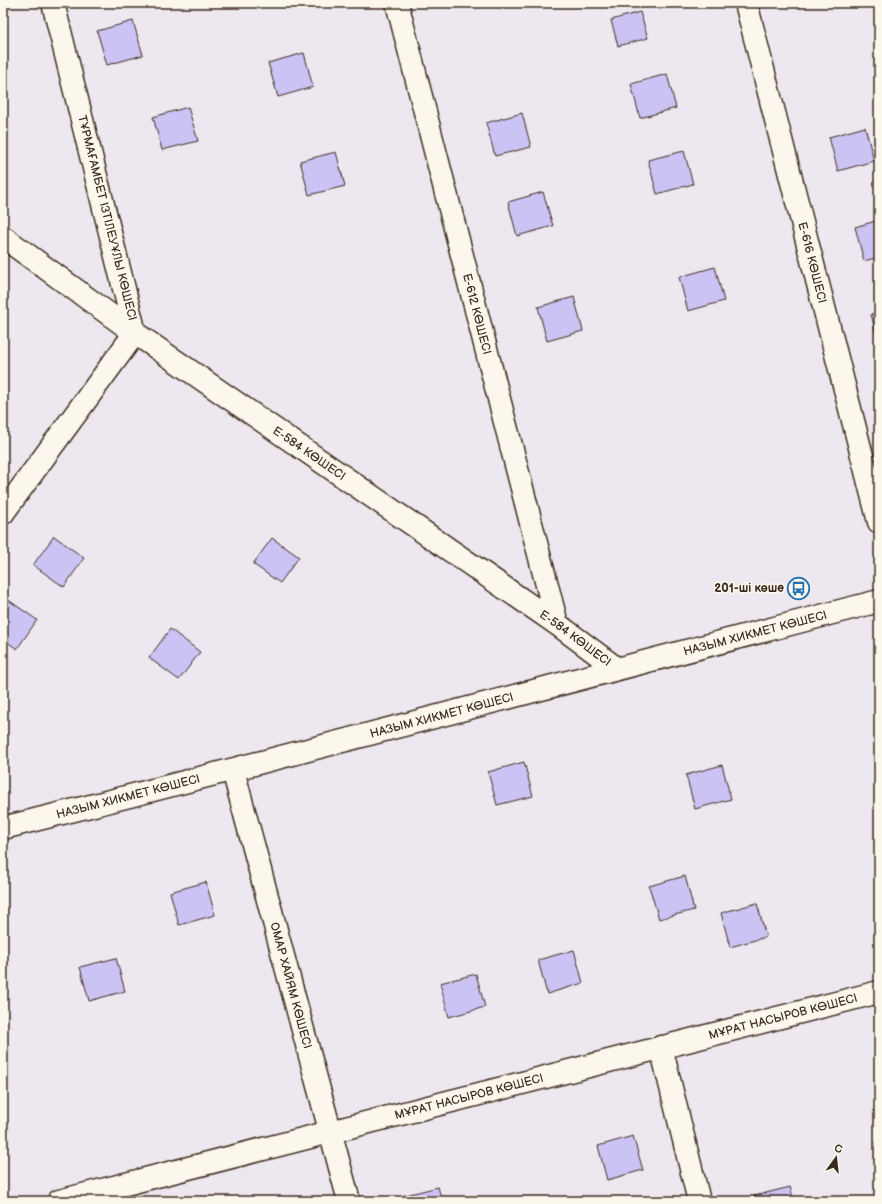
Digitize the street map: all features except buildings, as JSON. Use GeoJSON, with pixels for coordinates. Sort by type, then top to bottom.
{"type":"FeatureCollection","features":[{"type":"Feature","properties":{"kind":"street","name":"ТҰРМАҒАМБЕТ ІЗТІЛЕУҰЛЫ КӨШЕСІ"},"geometry":{"type":"LineString","coordinates":[[3,513],[135,333],[53,3]]}},
{"type":"Feature","properties":{"kind":"street","name":"Е-612 КӨШЕСІ"},"geometry":{"type":"LineString","coordinates":[[397,3],[558,624]]}},
{"type":"Feature","properties":{"kind":"street","name":"Е-616 КӨШЕСІ"},"geometry":{"type":"LineString","coordinates":[[746,3],[879,522]]}},
{"type":"Feature","properties":{"kind":"street","name":"Е-584 КӨШЕСІ"},"geometry":{"type":"LineString","coordinates":[[3,237],[135,333],[558,624],[616,668]]}},
{"type":"Feature","properties":{"kind":"street","name":"НАЗЫМ ХИКМЕТ КӨШЕСІ"},"geometry":{"type":"LineString","coordinates":[[3,828],[233,770],[616,668],[879,601]]}},
{"type":"Feature","properties":{"kind":"street","name":"ОМАР ХАЙЯМ КӨШЕСІ"},"geometry":{"type":"LineString","coordinates":[[233,770],[332,1131],[349,1201]]}},
{"type":"Feature","properties":{"kind":"street","name":"МҰРАТ НАСЫРОВ КӨШЕСІ"},"geometry":{"type":"LineString","coordinates":[[59,1201],[879,992]]}},
{"type":"Feature","properties":{"kind":"street"},"geometry":{"type":"LineString","coordinates":[[661,1047],[699,1201]]}},
{"type":"Feature","properties":{"kind":"place","name":"201-ші көше"},"geometry":{"type":"Point","coordinates":[799,588]}}]}
